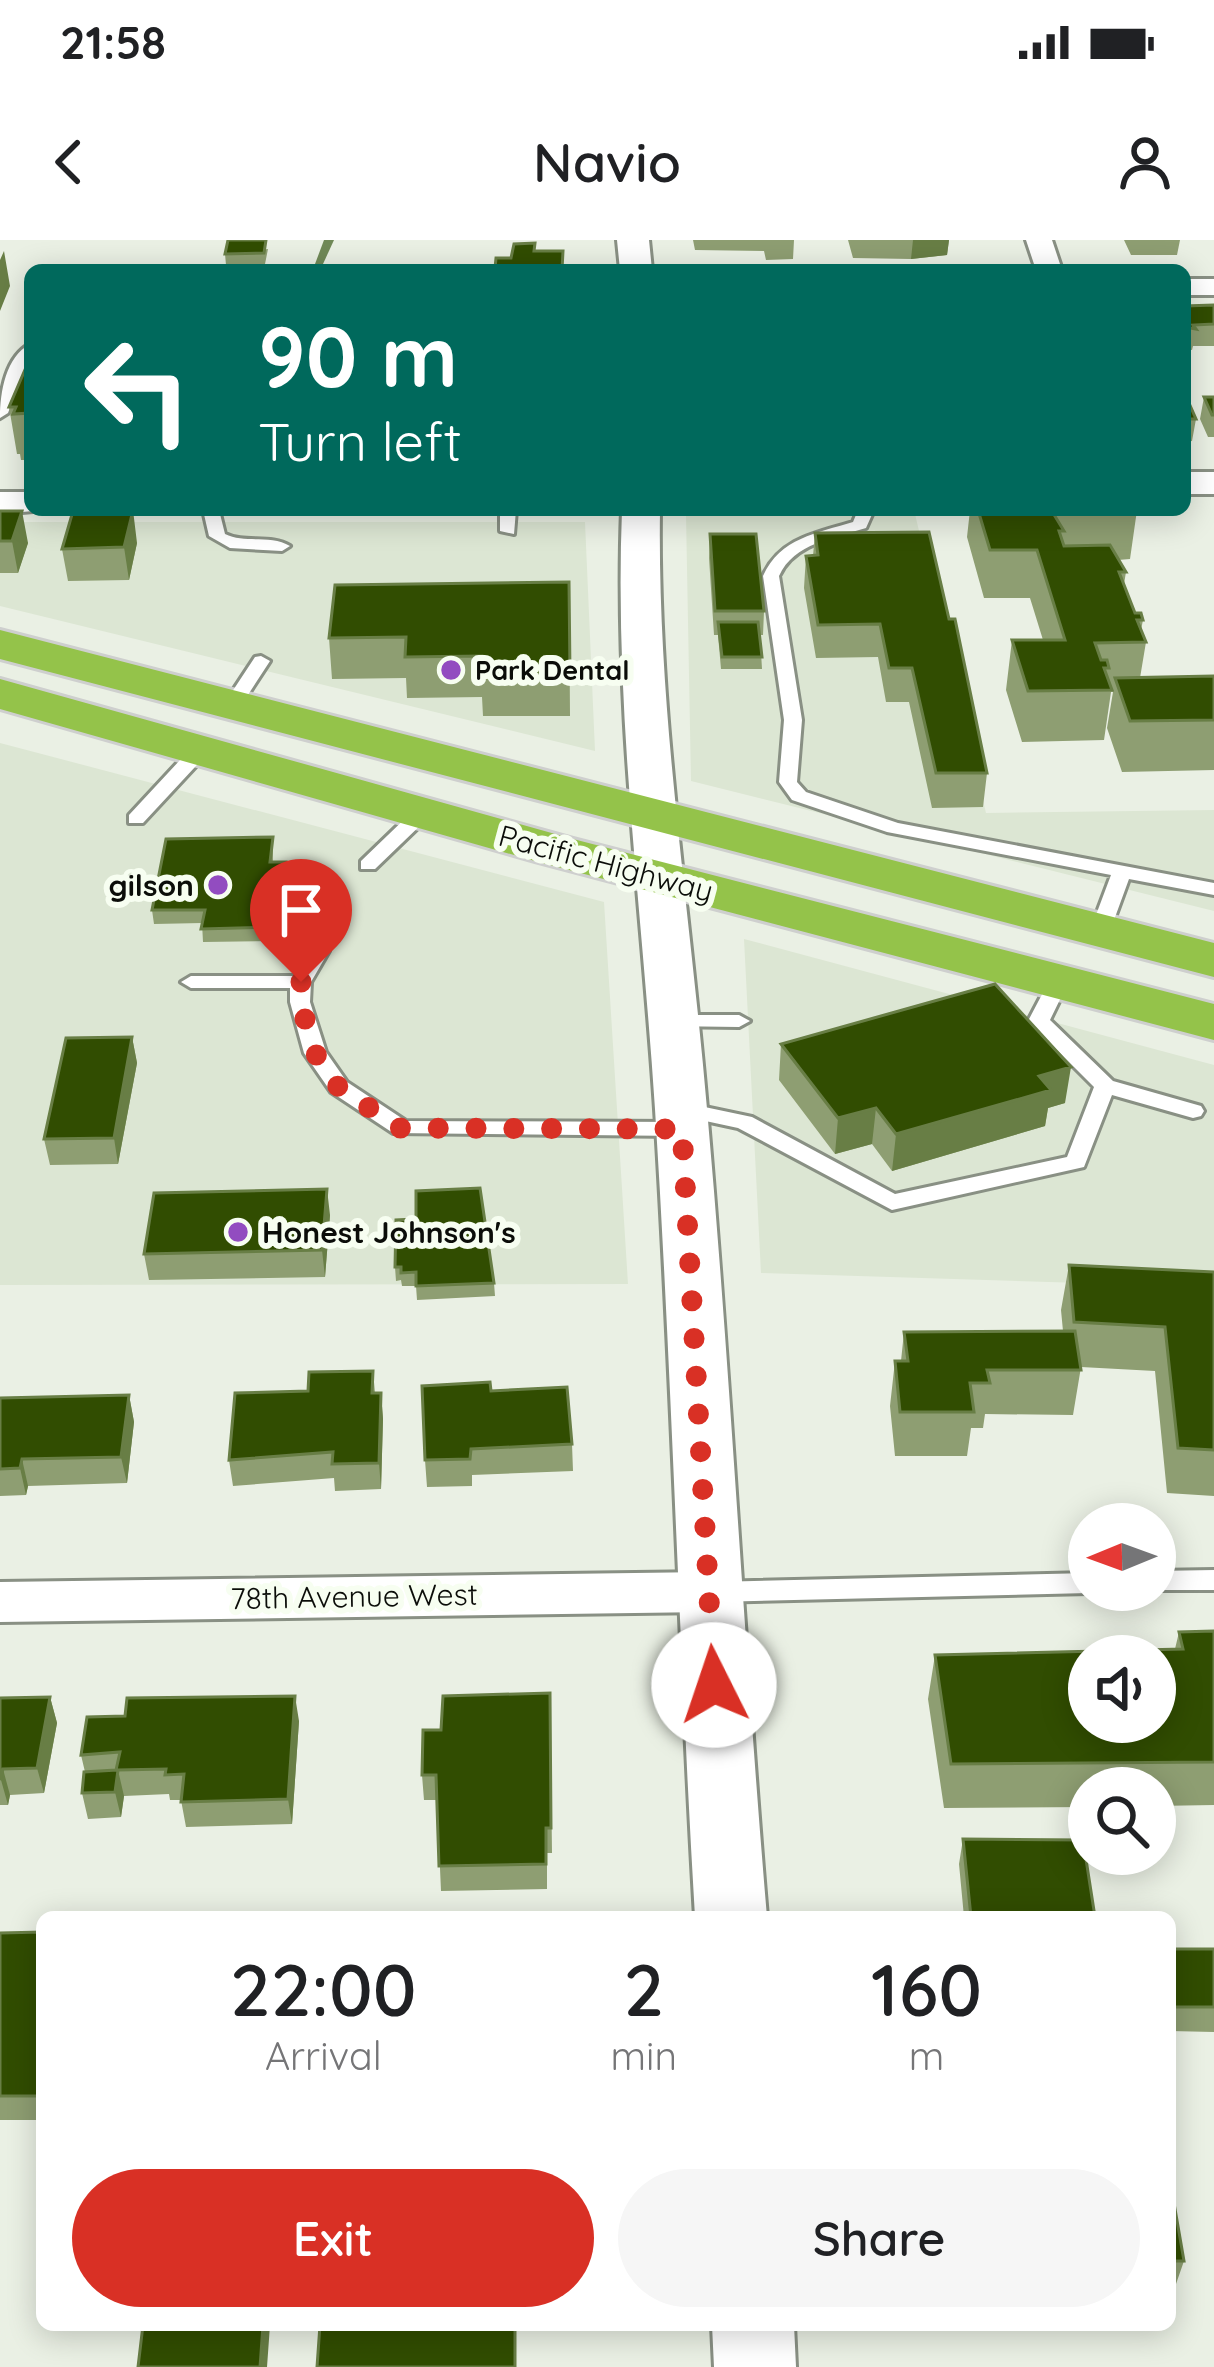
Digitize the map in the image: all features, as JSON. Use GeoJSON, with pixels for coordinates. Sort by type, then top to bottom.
{"type":"FeatureCollection","features":[{"type":"Feature","properties":{"kind":"highway","name":"Pacific Highway"},"geometry":{"type":"LineString","coordinates":[[0,644],[1214,960]]}},
{"type":"Feature","properties":{"kind":"highway","name":"Pacific Highway"},"geometry":{"type":"LineString","coordinates":[[0,694],[422,814],[1214,1022]]}},
{"type":"Feature","properties":{"kind":"street"},"geometry":{"type":"LineString","coordinates":[[641,516],[638,624],[682,1119],[706,1502],[707,1592],[731,1911]]}},
{"type":"Feature","properties":{"kind":"street","name":"78th Avenue West"},"geometry":{"type":"LineString","coordinates":[[0,1602],[707,1592]]}},
{"type":"Feature","properties":{"kind":"street"},"geometry":{"type":"LineString","coordinates":[[753,2331],[755,2367]]}},
{"type":"Feature","properties":{"kind":"lane"},"geometry":{"type":"LineString","coordinates":[[0,413],[24,354]]}},
{"type":"Feature","properties":{"kind":"lane"},"geometry":{"type":"LineString","coordinates":[[212,516],[217,536],[230,543],[282,546]]}},
{"type":"Feature","properties":{"kind":"lane"},"geometry":{"type":"LineString","coordinates":[[508,516],[508,531]]}},
{"type":"Feature","properties":{"kind":"lane"},"geometry":{"type":"LineString","coordinates":[[864,516],[860,525],[793,546],[774,563],[771,576],[793,720],[788,782],[799,796],[894,828],[1214,889]]}},
{"type":"Feature","properties":{"kind":"lane"},"geometry":{"type":"LineString","coordinates":[[233,704],[262,661]]}},
{"type":"Feature","properties":{"kind":"lane"},"geometry":{"type":"LineString","coordinates":[[136,819],[201,749]]}},
{"type":"Feature","properties":{"kind":"lane"},"geometry":{"type":"LineString","coordinates":[[368,865],[422,814]]}},
{"type":"Feature","properties":{"kind":"lane"},"geometry":{"type":"LineString","coordinates":[[1100,931],[1121,874]]}},
{"type":"Feature","properties":{"kind":"lane"},"geometry":{"type":"LineString","coordinates":[[319,952],[301,982],[300,1002],[315,1053],[339,1088],[400,1128],[682,1119],[744,1122],[892,1202],[1076,1162],[1105,1086]]}},
{"type":"Feature","properties":{"kind":"lane"},"geometry":{"type":"LineString","coordinates":[[191,982],[301,982]]}},
{"type":"Feature","properties":{"kind":"lane"},"geometry":{"type":"LineString","coordinates":[[1058,983],[1039,1021],[1105,1086],[1193,1112]]}},
{"type":"Feature","properties":{"kind":"lane"},"geometry":{"type":"LineString","coordinates":[[673,1021],[739,1021]]}},
{"type":"Feature","properties":{"kind":"lane"},"geometry":{"type":"LineString","coordinates":[[1176,1581],[1214,1580]]}},
{"type":"Feature","properties":{"kind":"lane"},"geometry":{"type":"LineString","coordinates":[[707,1592],[1068,1583]]}},
{"type":"Feature","properties":{"kind":"shaded area"},"geometry":{"type":"Polygon","coordinates":[[[686,516],[915,516],[986,813],[1214,810],[1214,911],[691,781],[686,516]]]}},
{"type":"Feature","properties":{"kind":"shaded area"},"geometry":{"type":"Polygon","coordinates":[[[0,522],[585,522],[595,751],[0,606],[0,522]]]}},
{"type":"Feature","properties":{"kind":"shaded area"},"geometry":{"type":"Polygon","coordinates":[[[0,743],[604,902],[628,1284],[0,1285],[0,743]]]}},
{"type":"Feature","properties":{"kind":"shaded area"},"geometry":{"type":"Polygon","coordinates":[[[744,939],[1214,1065],[1214,1287],[761,1273],[744,939]]]}},
{"type":"Feature","properties":{"kind":"building"},"geometry":{"type":"Polygon","coordinates":[[[228,240],[266,240],[264,253],[225,254],[228,240]]]}},
{"type":"Feature","properties":{"kind":"building"},"geometry":{"type":"Polygon","coordinates":[[[535,243],[534,251],[563,251],[562,264],[495,264],[496,258],[511,258],[514,244],[535,243]]]}},
{"type":"Feature","properties":{"kind":"building"},"geometry":{"type":"Polygon","coordinates":[[[1214,305],[1214,324],[1191,328],[1191,306],[1214,305]]]}},
{"type":"Feature","properties":{"kind":"building"},"geometry":{"type":"Polygon","coordinates":[[[24,372],[24,413],[13,414],[16,407],[9,407],[24,372]]]}},
{"type":"Feature","properties":{"kind":"building"},"geometry":{"type":"Polygon","coordinates":[[[1204,397],[1214,397],[1214,415],[1212,415],[1204,397]]]}},
{"type":"Feature","properties":{"kind":"building"},"geometry":{"type":"Polygon","coordinates":[[[0,511],[22,511],[12,541],[0,541],[0,511]]]}},
{"type":"Feature","properties":{"kind":"building"},"geometry":{"type":"Polygon","coordinates":[[[72,516],[132,516],[124,547],[62,549],[72,516]]]}},
{"type":"Feature","properties":{"kind":"building"},"geometry":{"type":"Polygon","coordinates":[[[980,516],[1055,516],[1064,531],[1059,531],[1064,546],[1110,545],[1126,572],[1119,572],[1135,613],[1141,613],[1143,620],[1137,620],[1146,642],[1095,643],[1101,660],[1107,660],[1109,668],[1104,668],[1112,690],[1028,691],[1012,640],[1065,640],[1037,550],[990,550],[980,516]]]}},
{"type":"Feature","properties":{"kind":"building"},"geometry":{"type":"Polygon","coordinates":[[[929,532],[949,619],[955,619],[987,773],[936,773],[912,668],[889,668],[880,624],[818,625],[806,556],[818,555],[815,533],[929,532]]]}},
{"type":"Feature","properties":{"kind":"building"},"geometry":{"type":"Polygon","coordinates":[[[710,534],[756,534],[764,611],[715,611],[710,534]]]}},
{"type":"Feature","properties":{"kind":"building"},"geometry":{"type":"Polygon","coordinates":[[[569,582],[570,674],[482,675],[482,656],[405,657],[406,637],[329,638],[335,585],[569,582]]]}},
{"type":"Feature","properties":{"kind":"building"},"geometry":{"type":"Polygon","coordinates":[[[718,622],[758,622],[762,657],[722,657],[718,622]]]}},
{"type":"Feature","properties":{"kind":"building"},"geometry":{"type":"Polygon","coordinates":[[[1214,676],[1214,720],[1130,721],[1115,678],[1214,676]]]}},
{"type":"Feature","properties":{"kind":"building"},"geometry":{"type":"Polygon","coordinates":[[[273,837],[270,862],[286,862],[278,927],[201,929],[205,910],[152,910],[166,839],[273,837]]]}},
{"type":"Feature","properties":{"kind":"building"},"geometry":{"type":"Polygon","coordinates":[[[995,984],[1071,1067],[1039,1076],[1051,1090],[896,1134],[876,1108],[838,1118],[781,1044],[995,984]]]}},
{"type":"Feature","properties":{"kind":"building"},"geometry":{"type":"Polygon","coordinates":[[[132,1037],[114,1138],[44,1139],[66,1038],[132,1037]]]}},
{"type":"Feature","properties":{"kind":"building"},"geometry":{"type":"Polygon","coordinates":[[[480,1188],[494,1283],[416,1286],[416,1272],[401,1273],[401,1267],[395,1267],[396,1220],[416,1219],[416,1191],[480,1188]]]}},
{"type":"Feature","properties":{"kind":"building"},"geometry":{"type":"Polygon","coordinates":[[[327,1189],[322,1250],[144,1254],[154,1193],[327,1189]]]}},
{"type":"Feature","properties":{"kind":"building"},"geometry":{"type":"Polygon","coordinates":[[[1069,1265],[1214,1272],[1214,1450],[1178,1448],[1165,1327],[1074,1322],[1069,1265]]]}},
{"type":"Feature","properties":{"kind":"building"},"geometry":{"type":"Polygon","coordinates":[[[1075,1331],[1081,1370],[987,1370],[990,1383],[970,1383],[974,1412],[900,1412],[895,1361],[908,1361],[904,1332],[1075,1331]]]}},
{"type":"Feature","properties":{"kind":"building"},"geometry":{"type":"Polygon","coordinates":[[[373,1371],[372,1393],[381,1393],[379,1463],[332,1464],[333,1452],[229,1460],[235,1393],[308,1391],[309,1372],[373,1371]]]}},
{"type":"Feature","properties":{"kind":"building"},"geometry":{"type":"Polygon","coordinates":[[[490,1382],[491,1391],[567,1387],[572,1444],[471,1449],[470,1459],[425,1460],[422,1386],[490,1382]]]}},
{"type":"Feature","properties":{"kind":"building"},"geometry":{"type":"Polygon","coordinates":[[[129,1395],[121,1457],[22,1459],[20,1468],[0,1469],[0,1398],[129,1395]]]}},
{"type":"Feature","properties":{"kind":"building"},"geometry":{"type":"Polygon","coordinates":[[[1214,1631],[1214,1762],[951,1764],[935,1655],[1068,1652],[1068,1743],[1176,1743],[1176,1649],[1183,1649],[1179,1632],[1214,1631]]]}},
{"type":"Feature","properties":{"kind":"building"},"geometry":{"type":"Polygon","coordinates":[[[550,1693],[551,1828],[546,1828],[546,1864],[439,1866],[436,1775],[422,1775],[423,1730],[441,1730],[443,1696],[550,1693]]]}},
{"type":"Feature","properties":{"kind":"building"},"geometry":{"type":"Polygon","coordinates":[[[295,1696],[288,1799],[181,1802],[184,1774],[165,1775],[166,1769],[118,1770],[115,1792],[82,1793],[84,1772],[116,1770],[120,1752],[81,1755],[87,1717],[125,1716],[127,1698],[295,1696]]]}},
{"type":"Feature","properties":{"kind":"building"},"geometry":{"type":"Polygon","coordinates":[[[50,1697],[37,1768],[3,1769],[0,1780],[0,1698],[50,1697]]]}},
{"type":"Feature","properties":{"kind":"building"},"geometry":{"type":"Polygon","coordinates":[[[963,1839],[1068,1840],[1068,1875],[1088,1875],[1094,1911],[970,1911],[963,1839]]]}},
{"type":"Feature","properties":{"kind":"building"},"geometry":{"type":"Polygon","coordinates":[[[36,1932],[36,2096],[0,2096],[0,1933],[36,1932]]]}},
{"type":"Feature","properties":{"kind":"building"},"geometry":{"type":"Polygon","coordinates":[[[1176,1949],[1214,1949],[1214,2007],[1176,2007],[1176,1949]]]}},
{"type":"Feature","properties":{"kind":"building"},"geometry":{"type":"Polygon","coordinates":[[[1176,2215],[1184,2261],[1176,2261],[1176,2215]]]}},
{"type":"Feature","properties":{"kind":"building"},"geometry":{"type":"Polygon","coordinates":[[[142,2331],[263,2331],[260,2367],[138,2367],[142,2331]]]}},
{"type":"Feature","properties":{"kind":"building"},"geometry":{"type":"Polygon","coordinates":[[[320,2331],[515,2331],[515,2367],[317,2367],[320,2331]]]}},
{"type":"Feature","properties":{"kind":"waterway"},"geometry":{"type":"LineString","coordinates":[[319,262],[329,240]]}},
{"type":"Feature","properties":{"kind":"place","name":"Park Dental"},"geometry":{"type":"Point","coordinates":[451,670]}},
{"type":"Feature","properties":{"kind":"place","name":"gilson"},"geometry":{"type":"Point","coordinates":[218,885]}},
{"type":"Feature","properties":{"kind":"place","name":"Honest Johnson's"},"geometry":{"type":"Point","coordinates":[238,1232]}},
{"type":"Feature","properties":{"kind":"route"},"geometry":{"type":"LineString","coordinates":[[301,982],[300,1002],[315,1053],[339,1088],[400,1128],[682,1129],[714,1685]]}}]}
